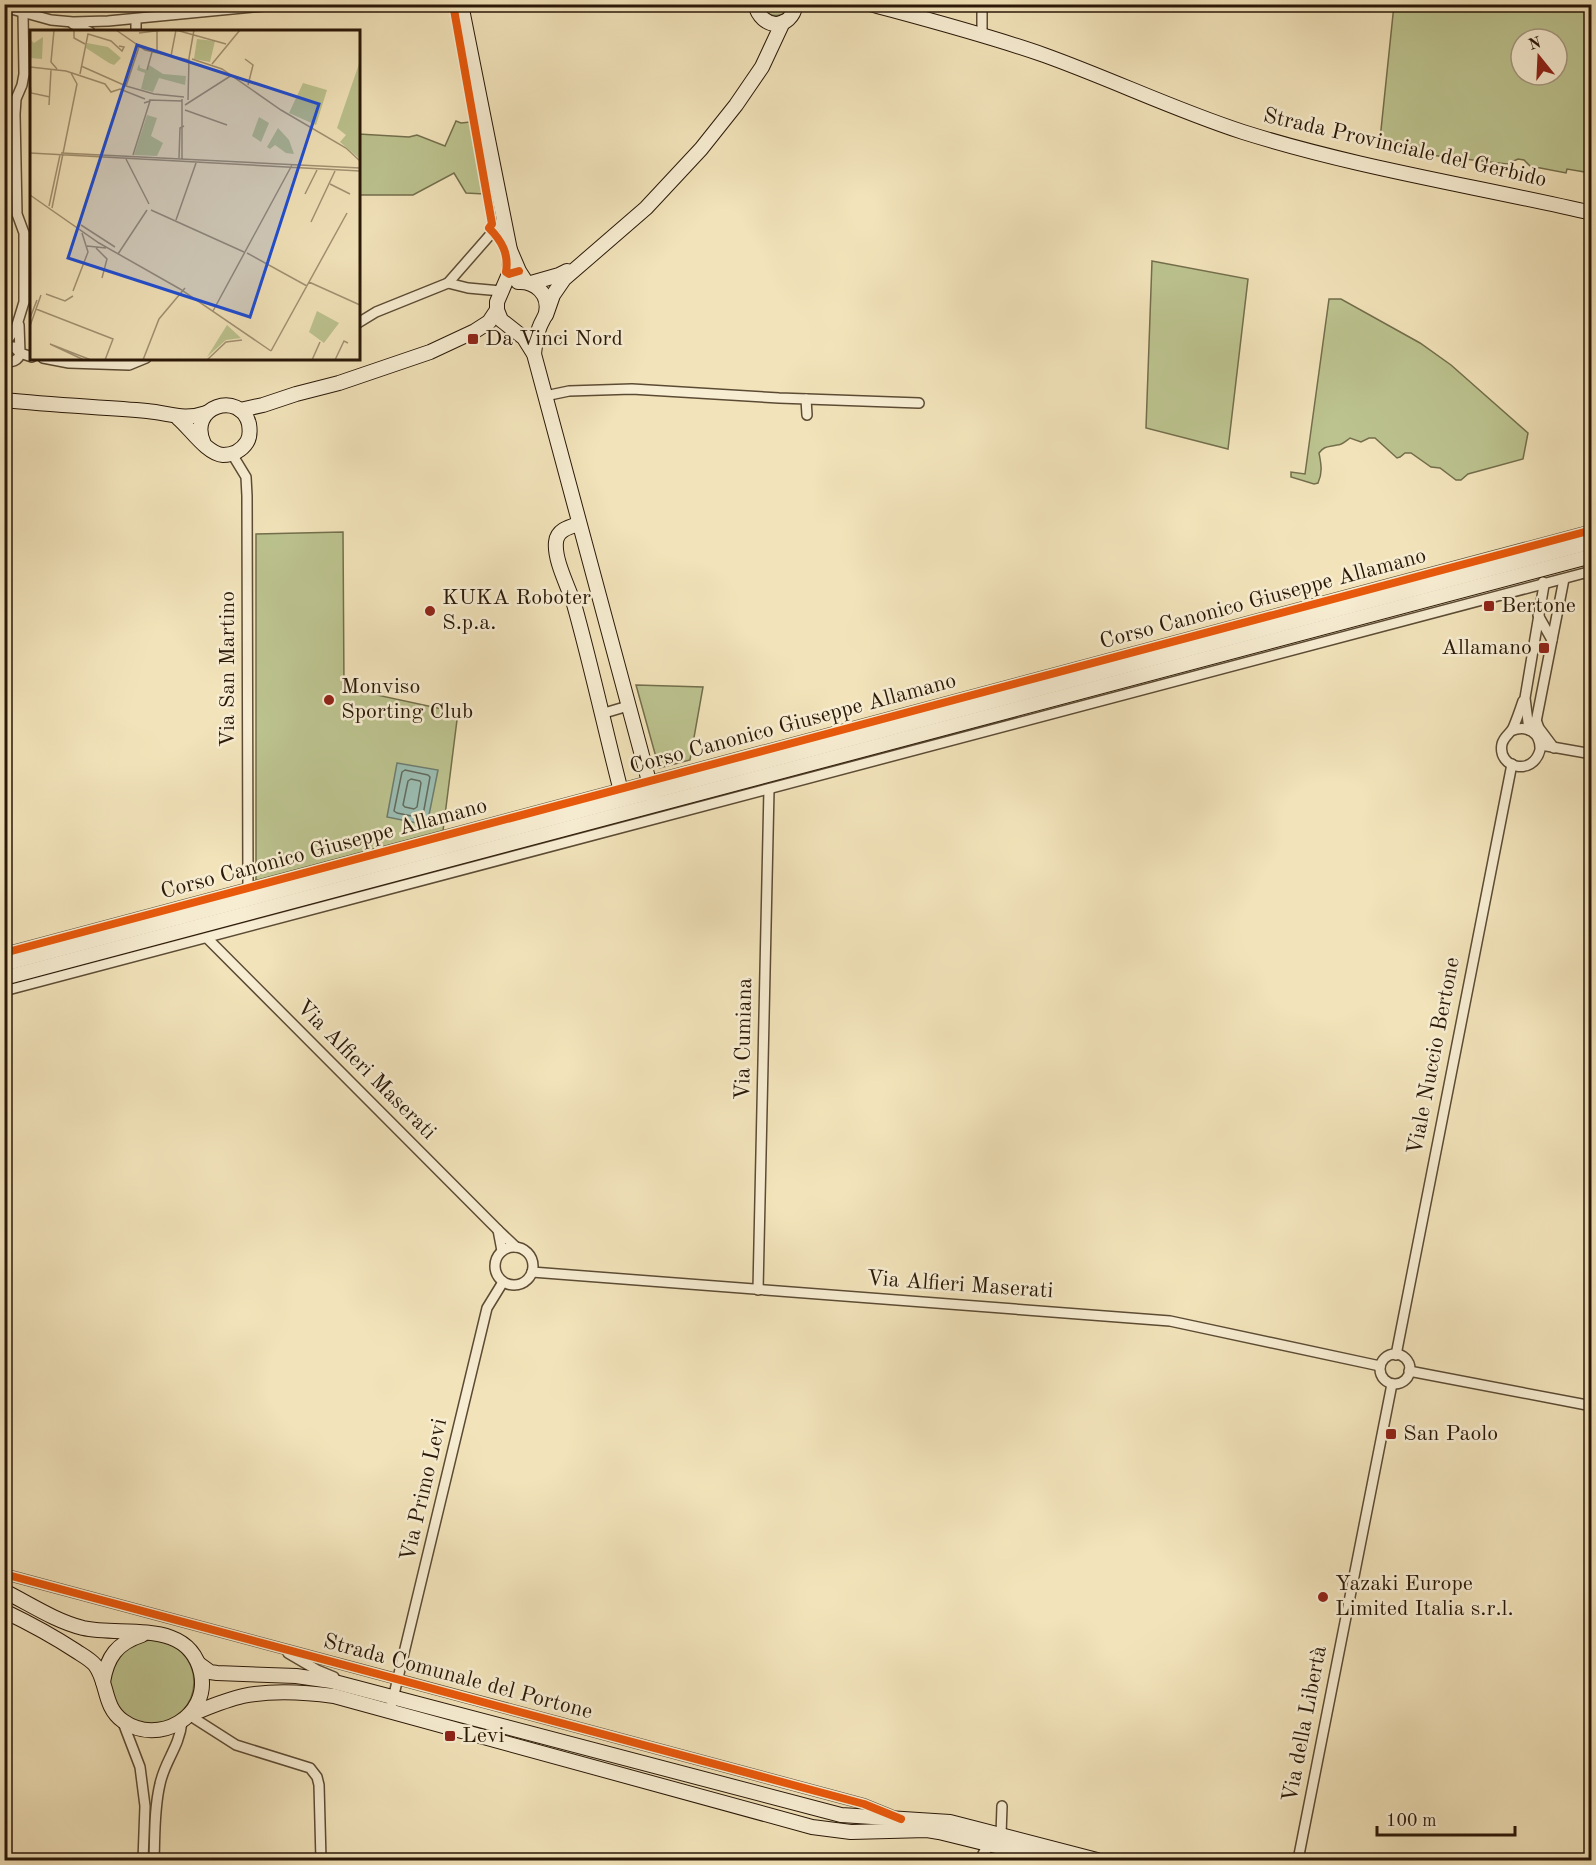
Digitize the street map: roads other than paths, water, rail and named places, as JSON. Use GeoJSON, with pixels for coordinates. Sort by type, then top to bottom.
{"type":"FeatureCollection","features":[{"type":"Feature","properties":{"kind":"street"},"geometry":{"type":"LineString","coordinates":[[171,4],[174,15]]}},
{"type":"Feature","properties":{"kind":"street"},"geometry":{"type":"LineString","coordinates":[[4,7],[51,20],[69,22],[136,19],[285,4]]}},
{"type":"Feature","properties":{"kind":"street"},"geometry":{"type":"LineString","coordinates":[[462,4],[510,250],[519,271],[544,295],[547,304],[543,320],[529,330],[497,327],[475,331]]}},
{"type":"Feature","properties":{"kind":"street","name":"Strada Provinciale del Gerbido"},"geometry":{"type":"LineString","coordinates":[[870,4],[982,35],[1045,56],[1204,118],[1293,147],[1372,167],[1592,213]]}},
{"type":"Feature","properties":{"kind":"street"},"geometry":{"type":"LineString","coordinates":[[982,4],[982,35]]}},
{"type":"Feature","properties":{"kind":"street"},"geometry":{"type":"LineString","coordinates":[[660,819],[544,396],[534,354],[535,338],[560,284],[580,264],[632,221],[682,171],[736,105],[762,67],[783,22],[794,14],[798,6]]}},
{"type":"Feature","properties":{"kind":"street"},"geometry":{"type":"LineString","coordinates":[[757,10],[771,23],[783,22]]}},
{"type":"Feature","properties":{"kind":"street"},"geometry":{"type":"LineString","coordinates":[[757,10],[765,36],[766,57]]}},
{"type":"Feature","properties":{"kind":"street"},"geometry":{"type":"LineString","coordinates":[[23,13],[24,74],[16,99],[15,114],[17,214],[24,233],[24,302],[16,328],[4,346],[14,347],[20,353],[30,356]]}},
{"type":"Feature","properties":{"kind":"street"},"geometry":{"type":"LineString","coordinates":[[136,19],[136,30]]}},
{"type":"Feature","properties":{"kind":"street"},"geometry":{"type":"LineString","coordinates":[[69,22],[86,30]]}},
{"type":"Feature","properties":{"kind":"street"},"geometry":{"type":"LineString","coordinates":[[360,322],[375,312],[448,283],[504,219]]}},
{"type":"Feature","properties":{"kind":"street"},"geometry":{"type":"LineString","coordinates":[[510,250],[508,274],[497,302],[497,310],[501,320],[524,338],[534,354]]}},
{"type":"Feature","properties":{"kind":"street"},"geometry":{"type":"LineString","coordinates":[[448,283],[468,288],[502,289],[513,283],[529,283],[559,275],[580,264]]}},
{"type":"Feature","properties":{"kind":"street"},"geometry":{"type":"LineString","coordinates":[[4,400],[150,411],[178,418],[206,413],[218,406],[226,405],[240,410],[280,401],[296,394],[339,383],[430,352],[475,331],[489,322],[497,310]]}},
{"type":"Feature","properties":{"kind":"street"},"geometry":{"type":"LineString","coordinates":[[4,361],[18,359],[20,353],[19,319]]}},
{"type":"Feature","properties":{"kind":"street"},"geometry":{"type":"LineString","coordinates":[[53,360],[69,363],[129,365],[141,360]]}},
{"type":"Feature","properties":{"kind":"street"},"geometry":{"type":"LineString","coordinates":[[544,396],[569,391],[632,389],[919,403]]}},
{"type":"Feature","properties":{"kind":"street"},"geometry":{"type":"LineString","coordinates":[[806,399],[807,415]]}},
{"type":"Feature","properties":{"kind":"street"},"geometry":{"type":"LineString","coordinates":[[178,418],[216,453],[232,454],[248,440],[252,425],[256,420],[280,401]]}},
{"type":"Feature","properties":{"kind":"street"},"geometry":{"type":"LineString","coordinates":[[240,410],[249,423],[248,440]]}},
{"type":"Feature","properties":{"kind":"street"},"geometry":{"type":"LineString","coordinates":[[204,444],[200,436],[200,428],[201,420],[206,413]]}},
{"type":"Feature","properties":{"kind":"street","name":"Via San Martino"},"geometry":{"type":"LineString","coordinates":[[232,454],[246,477],[247,496],[248,888]]}},
{"type":"Feature","properties":{"kind":"street"},"geometry":{"type":"LineString","coordinates":[[579,524],[561,531],[556,546],[573,602],[622,794]]}},
{"type":"Feature","properties":{"kind":"street","name":"Corso Canonico Giuseppe Allamano"},"geometry":{"type":"LineString","coordinates":[[1535,557],[1592,530]]}},
{"type":"Feature","properties":{"kind":"street","name":"Corso Canonico Giuseppe Allamano"},"geometry":{"type":"LineString","coordinates":[[4,978],[652,792],[1592,542]]}},
{"type":"Feature","properties":{"kind":"street","name":"Corso Canonico Giuseppe Allamano"},"geometry":{"type":"LineString","coordinates":[[1535,557],[1592,556]]}},
{"type":"Feature","properties":{"kind":"street","name":"Viale Nuccio Bertone"},"geometry":{"type":"LineString","coordinates":[[1396,1355],[1512,764],[1506,760],[1502,752],[1502,745],[1511,731],[1525,698],[1544,585],[1535,557]]}},
{"type":"Feature","properties":{"kind":"street"},"geometry":{"type":"LineString","coordinates":[[4,991],[1592,571]]}},
{"type":"Feature","properties":{"kind":"street"},"geometry":{"type":"LineString","coordinates":[[1511,731],[1520,728],[1532,731],[1564,579]]}},
{"type":"Feature","properties":{"kind":"street"},"geometry":{"type":"LineString","coordinates":[[1538,615],[1552,640]]}},
{"type":"Feature","properties":{"kind":"street","name":"Viale Nuccio Bertone"},"geometry":{"type":"LineString","coordinates":[[1525,698],[1532,731],[1541,745]]}},
{"type":"Feature","properties":{"kind":"street"},"geometry":{"type":"LineString","coordinates":[[601,714],[628,706]]}},
{"type":"Feature","properties":{"kind":"street"},"geometry":{"type":"LineString","coordinates":[[1536,719],[1539,728],[1554,748]]}},
{"type":"Feature","properties":{"kind":"street"},"geometry":{"type":"LineString","coordinates":[[1512,764],[1521,767],[1533,763],[1539,755],[1541,745],[1592,754]]}},
{"type":"Feature","properties":{"kind":"street","name":"Via Cumiana"},"geometry":{"type":"LineString","coordinates":[[758,1290],[769,789]]}},
{"type":"Feature","properties":{"kind":"street","name":"Corso Canonico Giuseppe Allamano"},"geometry":{"type":"LineString","coordinates":[[4,953],[248,888],[622,794],[652,792]]}},
{"type":"Feature","properties":{"kind":"street","name":"Corso Canonico Giuseppe Allamano"},"geometry":{"type":"LineString","coordinates":[[4,964],[622,794]]}},
{"type":"Feature","properties":{"kind":"street","name":"Via Alfieri Maserati"},"geometry":{"type":"LineString","coordinates":[[207,938],[516,1247]]}},
{"type":"Feature","properties":{"kind":"street"},"geometry":{"type":"LineString","coordinates":[[498,1230],[501,1251]]}},
{"type":"Feature","properties":{"kind":"street"},"geometry":{"type":"LineString","coordinates":[[508,1247],[516,1247],[524,1250],[531,1257],[532,1272],[529,1278],[521,1284],[508,1284],[503,1282],[495,1271],[495,1263],[501,1251],[508,1247]]}},
{"type":"Feature","properties":{"kind":"street","name":"Via Alfieri Maserati"},"geometry":{"type":"LineString","coordinates":[[532,1272],[1170,1321],[1380,1366]]}},
{"type":"Feature","properties":{"kind":"street","name":"Via Primo Levi"},"geometry":{"type":"LineString","coordinates":[[390,1711],[487,1308],[503,1282]]}},
{"type":"Feature","properties":{"kind":"street"},"geometry":{"type":"LineString","coordinates":[[1396,1355],[1407,1362],[1409,1371],[1408,1376],[1401,1383],[1392,1384],[1384,1379],[1380,1366],[1388,1357],[1396,1355]]}},
{"type":"Feature","properties":{"kind":"street"},"geometry":{"type":"LineString","coordinates":[[1409,1371],[1592,1406]]}},
{"type":"Feature","properties":{"kind":"street","name":"Via della Libertà"},"geometry":{"type":"LineString","coordinates":[[1298,1860],[1392,1384]]}},
{"type":"Feature","properties":{"kind":"street","name":"Strada Comunale del Portone"},"geometry":{"type":"LineString","coordinates":[[4,1574],[864,1804],[901,1820]]}},
{"type":"Feature","properties":{"kind":"street"},"geometry":{"type":"LineString","coordinates":[[4,1591],[71,1624],[95,1630],[165,1634],[190,1649],[199,1664],[202,1678],[197,1704],[185,1718],[177,1744],[165,1766],[160,1783],[156,1804],[154,1860]]}},
{"type":"Feature","properties":{"kind":"street"},"geometry":{"type":"LineString","coordinates":[[4,1611],[57,1639],[96,1666],[104,1682],[107,1700],[122,1720],[140,1767],[145,1806],[143,1860]]}},
{"type":"Feature","properties":{"kind":"street"},"geometry":{"type":"LineString","coordinates":[[104,1682],[106,1668],[112,1654],[122,1644],[147,1633]]}},
{"type":"Feature","properties":{"kind":"street","name":"Strada Comunale del Portone"},"geometry":{"type":"LineString","coordinates":[[276,1647],[317,1670],[359,1687]]}},
{"type":"Feature","properties":{"kind":"street","name":"Strada Comunale del Portone"},"geometry":{"type":"LineString","coordinates":[[199,1664],[210,1672],[314,1678],[359,1687],[841,1815],[950,1822],[1053,1860]]}},
{"type":"Feature","properties":{"kind":"street","name":"Strada Comunale del Portone"},"geometry":{"type":"LineString","coordinates":[[122,1720],[134,1727],[156,1731],[169,1729],[185,1718],[237,1698],[271,1693],[334,1696],[812,1827],[851,1832],[929,1830],[997,1840],[1097,1860]]}},
{"type":"Feature","properties":{"kind":"street"},"geometry":{"type":"LineString","coordinates":[[185,1718],[236,1745],[310,1768],[314,1772],[319,1785],[321,1860]]}},
{"type":"Feature","properties":{"kind":"street"},"geometry":{"type":"LineString","coordinates":[[980,1860],[984,1852],[997,1840],[1002,1806]]}},
{"type":"Feature","properties":{"kind":"water"},"geometry":{"type":"Polygon","coordinates":[[[397,763],[438,770],[427,825],[387,817],[397,763]]]}},
{"type":"Feature","properties":{"kind":"place","name":"Da Vinci Nord"},"geometry":{"type":"Point","coordinates":[473,339]}},
{"type":"Feature","properties":{"kind":"place","name":"Bertone"},"geometry":{"type":"Point","coordinates":[1489,606]}},
{"type":"Feature","properties":{"kind":"place","name":"KUKA Roboter S.p.a."},"geometry":{"type":"Point","coordinates":[430,611]}},
{"type":"Feature","properties":{"kind":"place","name":"Allamano"},"geometry":{"type":"Point","coordinates":[1544,648]}},
{"type":"Feature","properties":{"kind":"place","name":"Monviso Sporting Club"},"geometry":{"type":"Point","coordinates":[329,700]}},
{"type":"Feature","properties":{"kind":"place","name":"San Paolo"},"geometry":{"type":"Point","coordinates":[1391,1434]}},
{"type":"Feature","properties":{"kind":"place","name":"Yazaki Europe Limited Italia s.r.l."},"geometry":{"type":"Point","coordinates":[1323,1597]}},
{"type":"Feature","properties":{"kind":"place","name":"Levi"},"geometry":{"type":"Point","coordinates":[450,1736]}}]}
